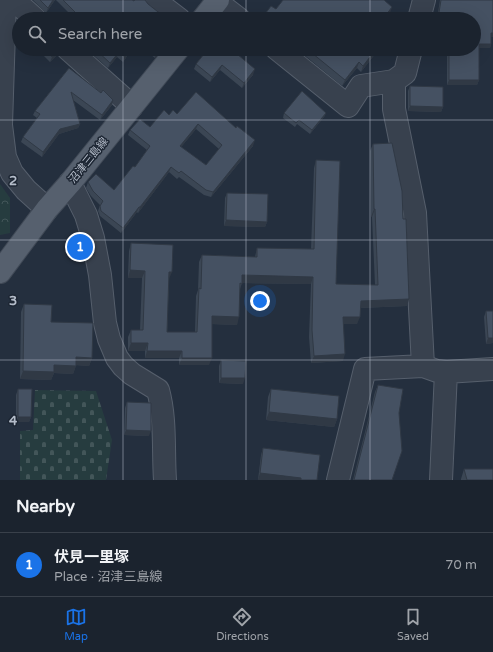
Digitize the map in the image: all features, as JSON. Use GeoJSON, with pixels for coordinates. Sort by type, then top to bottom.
{"type":"FeatureCollection","features":[{"type":"Feature","properties":{"kind":"main road"},"geometry":{"type":"LineString","coordinates":[[209,12],[218,1]]}},
{"type":"Feature","properties":{"kind":"main road","name":"沼津三島線"},"geometry":{"type":"LineString","coordinates":[[0,272],[47,209],[70,183],[172,56]]}},
{"type":"Feature","properties":{"kind":"street"},"geometry":{"type":"LineString","coordinates":[[5,0],[1,126],[5,157],[12,173],[26,190],[47,209]]}},
{"type":"Feature","properties":{"kind":"street"},"geometry":{"type":"LineString","coordinates":[[14,0],[27,12]]}},
{"type":"Feature","properties":{"kind":"street"},"geometry":{"type":"LineString","coordinates":[[154,0],[170,12]]}},
{"type":"Feature","properties":{"kind":"street"},"geometry":{"type":"LineString","coordinates":[[421,12],[424,0]]}},
{"type":"Feature","properties":{"kind":"street"},"geometry":{"type":"LineString","coordinates":[[218,1],[231,12]]}},
{"type":"Feature","properties":{"kind":"street"},"geometry":{"type":"LineString","coordinates":[[76,56],[132,106]]}},
{"type":"Feature","properties":{"kind":"street"},"geometry":{"type":"LineString","coordinates":[[286,56],[348,106],[361,86],[394,81],[405,73],[409,56]]}},
{"type":"Feature","properties":{"kind":"street"},"geometry":{"type":"LineString","coordinates":[[394,81],[394,109],[415,213],[423,366]]}},
{"type":"Feature","properties":{"kind":"street"},"geometry":{"type":"LineString","coordinates":[[70,183],[86,215],[93,238],[100,275],[105,323],[109,339],[117,358],[127,370],[158,390],[161,400],[165,480]]}},
{"type":"Feature","properties":{"kind":"street"},"geometry":{"type":"LineString","coordinates":[[338,480],[365,370],[423,366],[437,371],[446,372],[493,369]]}},
{"type":"Feature","properties":{"kind":"street"},"geometry":{"type":"LineString","coordinates":[[441,480],[446,372]]}},
{"type":"Feature","properties":{"kind":"green space"},"geometry":{"type":"Polygon","coordinates":[[[0,184],[10,198],[10,233],[0,235],[0,184]]]}},
{"type":"Feature","properties":{"kind":"green space"},"geometry":{"type":"Polygon","coordinates":[[[35,390],[96,391],[112,440],[106,480],[20,480],[20,431],[33,430],[35,390]]]}},
{"type":"Feature","properties":{"kind":"building"},"geometry":{"type":"Polygon","coordinates":[[[40,0],[53,0],[48,8],[40,0]]]}},
{"type":"Feature","properties":{"kind":"building"},"geometry":{"type":"Polygon","coordinates":[[[63,0],[145,0],[158,12],[75,12],[63,0]]]}},
{"type":"Feature","properties":{"kind":"building"},"geometry":{"type":"Polygon","coordinates":[[[283,0],[384,0],[392,7],[388,12],[266,12],[271,6],[276,9],[283,0]]]}},
{"type":"Feature","properties":{"kind":"building"},"geometry":{"type":"Polygon","coordinates":[[[441,0],[493,0],[493,33],[491,33],[491,44],[481,44],[481,12],[439,12],[441,0]]]}},
{"type":"Feature","properties":{"kind":"building"},"geometry":{"type":"Polygon","coordinates":[[[102,56],[116,56],[110,63],[102,56]]]}},
{"type":"Feature","properties":{"kind":"building"},"geometry":{"type":"Polygon","coordinates":[[[202,56],[239,56],[255,69],[244,83],[222,65],[212,77],[196,64],[202,56]]]}},
{"type":"Feature","properties":{"kind":"building"},"geometry":{"type":"Polygon","coordinates":[[[316,56],[371,56],[363,66],[359,62],[345,80],[316,56]]]}},
{"type":"Feature","properties":{"kind":"building"},"geometry":{"type":"Polygon","coordinates":[[[449,56],[479,56],[479,80],[449,80],[449,56]]]}},
{"type":"Feature","properties":{"kind":"building"},"geometry":{"type":"Polygon","coordinates":[[[69,68],[101,93],[103,90],[113,100],[102,115],[71,92],[80,124],[60,129],[43,152],[23,137],[40,114],[35,111],[69,68]]]}},
{"type":"Feature","properties":{"kind":"building"},"geometry":{"type":"Polygon","coordinates":[[[410,86],[443,87],[443,107],[410,106],[410,86]]]}},
{"type":"Feature","properties":{"kind":"building"},"geometry":{"type":"Polygon","coordinates":[[[302,91],[326,113],[312,130],[299,120],[296,123],[284,113],[302,91]]]}},
{"type":"Feature","properties":{"kind":"building"},"geometry":{"type":"Polygon","coordinates":[[[196,92],[236,128],[237,126],[255,140],[213,192],[206,190],[181,171],[179,173],[171,167],[123,228],[101,211],[100,206],[103,201],[93,191],[88,182],[96,174],[114,190],[133,166],[135,167],[150,146],[130,130],[140,119],[150,127],[164,110],[169,115],[173,110],[177,114],[196,92]],[[198,124],[180,146],[206,165],[222,145],[198,124]]]}},
{"type":"Feature","properties":{"kind":"building"},"geometry":{"type":"Polygon","coordinates":[[[392,143],[402,191],[403,219],[406,219],[409,299],[361,301],[360,317],[343,317],[345,354],[314,356],[312,330],[313,277],[242,275],[242,284],[240,283],[239,317],[212,316],[212,358],[182,358],[182,351],[147,351],[148,343],[131,343],[131,330],[143,330],[145,271],[130,270],[131,243],[173,245],[172,272],[169,272],[167,332],[197,332],[199,288],[201,289],[202,255],[257,257],[257,248],[314,249],[316,160],[340,161],[336,284],[378,285],[374,209],[373,144],[392,143]]]}},
{"type":"Feature","properties":{"kind":"building"},"geometry":{"type":"Polygon","coordinates":[[[227,193],[268,194],[267,222],[226,220],[227,193]]]}},
{"type":"Feature","properties":{"kind":"building"},"geometry":{"type":"Polygon","coordinates":[[[24,304],[52,305],[51,322],[93,323],[92,358],[76,357],[76,366],[54,365],[54,372],[23,371],[24,304]]]}},
{"type":"Feature","properties":{"kind":"building"},"geometry":{"type":"Polygon","coordinates":[[[486,311],[493,311],[493,338],[488,338],[486,311]]]}},
{"type":"Feature","properties":{"kind":"building"},"geometry":{"type":"Polygon","coordinates":[[[221,360],[246,361],[245,378],[221,378],[221,360]]]}},
{"type":"Feature","properties":{"kind":"building"},"geometry":{"type":"Polygon","coordinates":[[[378,385],[403,389],[399,413],[402,451],[392,480],[354,480],[378,385]]]}},
{"type":"Feature","properties":{"kind":"building"},"geometry":{"type":"Polygon","coordinates":[[[18,389],[32,389],[31,417],[18,417],[18,389]]]}},
{"type":"Feature","properties":{"kind":"building"},"geometry":{"type":"Polygon","coordinates":[[[271,389],[339,396],[337,419],[269,412],[271,389]]]}},
{"type":"Feature","properties":{"kind":"building"},"geometry":{"type":"Polygon","coordinates":[[[127,402],[151,403],[151,431],[126,430],[127,402]]]}},
{"type":"Feature","properties":{"kind":"building"},"geometry":{"type":"Polygon","coordinates":[[[263,448],[320,455],[317,480],[301,480],[301,478],[260,473],[263,448]]]}},
{"type":"Feature","properties":{"kind":"building"},"geometry":{"type":"Polygon","coordinates":[[[464,469],[493,469],[493,480],[467,480],[464,469]]]}},
{"type":"Feature","properties":{"kind":"place","name":"伏見一里塚"},"geometry":{"type":"Point","coordinates":[80,247]}}]}
